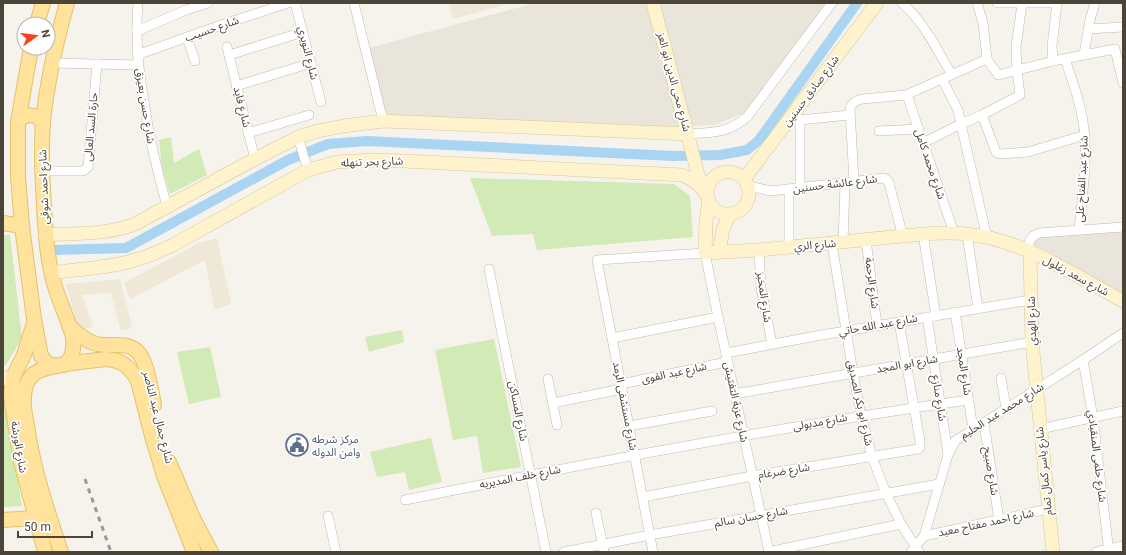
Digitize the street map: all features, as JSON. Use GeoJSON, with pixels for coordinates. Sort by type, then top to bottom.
{"type":"FeatureCollection","features":[{"type":"Feature","properties":{"kind":"main road"},"geometry":{"type":"LineString","coordinates":[[39,16],[43,3]]}},
{"type":"Feature","properties":{"kind":"main road","name":"شارع احمد شوقى"},"geometry":{"type":"LineString","coordinates":[[60,365],[68,362],[73,350],[73,337],[51,273],[45,235],[42,171],[43,123],[46,102],[53,63],[67,3]]}},
{"type":"Feature","properties":{"kind":"main road","name":"شارع محى الدين ابو العز"},"geometry":{"type":"LineString","coordinates":[[652,3],[699,178],[708,197]]}},
{"type":"Feature","properties":{"kind":"main road","name":"شارع صادق حسنين"},"geometry":{"type":"LineString","coordinates":[[746,183],[796,119],[877,3]]}},
{"type":"Feature","properties":{"kind":"main road"},"geometry":{"type":"LineString","coordinates":[[30,56],[18,122],[18,177],[22,226],[34,319],[41,356],[48,364],[60,365],[106,359],[124,363],[138,352],[129,346],[121,344],[98,344],[88,341],[68,325]]}},
{"type":"Feature","properties":{"kind":"main road"},"geometry":{"type":"LineString","coordinates":[[22,98],[31,107],[39,107],[46,102]]}},
{"type":"Feature","properties":{"kind":"main road"},"geometry":{"type":"LineString","coordinates":[[18,122],[24,117],[31,115],[38,117],[43,123]]}},
{"type":"Feature","properties":{"kind":"main road"},"geometry":{"type":"LineString","coordinates":[[45,235],[103,232],[123,229],[135,224],[255,158],[300,142],[318,131],[343,126],[383,121],[690,140]]}},
{"type":"Feature","properties":{"kind":"main road","name":"شارع بحر تنهله"},"geometry":{"type":"LineString","coordinates":[[51,273],[137,260],[151,255],[173,245],[308,166],[337,162],[396,160],[682,175],[699,184],[708,197]]}},
{"type":"Feature","properties":{"kind":"main road"},"geometry":{"type":"LineString","coordinates":[[682,175],[690,169],[695,160],[700,166],[707,170],[724,173]]}},
{"type":"Feature","properties":{"kind":"main road"},"geometry":{"type":"LineString","coordinates":[[705,252],[708,187],[712,180],[717,175],[724,173],[731,172],[738,174],[746,183],[749,192],[746,204],[736,212],[730,214],[718,211],[713,207],[708,197]]}},
{"type":"Feature","properties":{"kind":"main road"},"geometry":{"type":"LineString","coordinates":[[719,252],[723,229],[730,214]]}},
{"type":"Feature","properties":{"kind":"main road"},"geometry":{"type":"LineString","coordinates":[[3,223],[22,226]]}},
{"type":"Feature","properties":{"kind":"main road","name":"شارع الري"},"geometry":{"type":"LineString","coordinates":[[705,252],[759,250],[923,234],[954,233],[967,234],[1012,244],[1030,252]]}},
{"type":"Feature","properties":{"kind":"main road","name":"شارع الهدي"},"geometry":{"type":"LineString","coordinates":[[1030,252],[1030,300],[1036,390]]}},
{"type":"Feature","properties":{"kind":"main road","name":"شارع سعد زغلول"},"geometry":{"type":"LineString","coordinates":[[1030,252],[1123,301]]}},
{"type":"Feature","properties":{"kind":"main road","name":"شارع الورشة"},"geometry":{"type":"LineString","coordinates":[[34,319],[28,344],[8,378],[21,462],[44,552]]}},
{"type":"Feature","properties":{"kind":"main road","name":"شارع جمال عبد الناصر"},"geometry":{"type":"LineString","coordinates":[[138,352],[146,368],[168,460],[193,518],[211,552]]}},
{"type":"Feature","properties":{"kind":"main road","name":"شارع جمال عبد الناصر"},"geometry":{"type":"LineString","coordinates":[[124,363],[138,381],[158,456],[194,552]]}},
{"type":"Feature","properties":{"kind":"main road","name":"شارع الورشة"},"geometry":{"type":"LineString","coordinates":[[60,365],[43,368],[34,374],[26,385],[24,398],[32,456],[37,479],[61,552]]}},
{"type":"Feature","properties":{"kind":"main road","name":"شارع ياسر كمال تمام"},"geometry":{"type":"LineString","coordinates":[[1036,390],[1048,509],[1054,552]]}},
{"type":"Feature","properties":{"kind":"main road"},"geometry":{"type":"LineString","coordinates":[[3,520],[35,518]]}},
{"type":"Feature","properties":{"kind":"street","name":"شارع حسن بعيزق"},"geometry":{"type":"LineString","coordinates":[[138,3],[138,65],[149,135],[167,206]]}},
{"type":"Feature","properties":{"kind":"street"},"geometry":{"type":"LineString","coordinates":[[137,31],[186,10],[208,3]]}},
{"type":"Feature","properties":{"kind":"street","name":"شارع حسيب"},"geometry":{"type":"LineString","coordinates":[[137,56],[187,37],[288,3]]}},
{"type":"Feature","properties":{"kind":"street","name":"شارع النويري"},"geometry":{"type":"LineString","coordinates":[[295,3],[321,102]]}},
{"type":"Feature","properties":{"kind":"street"},"geometry":{"type":"LineString","coordinates":[[354,3],[383,121]]}},
{"type":"Feature","properties":{"kind":"street"},"geometry":{"type":"LineString","coordinates":[[690,140],[714,132],[727,130],[737,125],[747,117],[832,3]]}},
{"type":"Feature","properties":{"kind":"street"},"geometry":{"type":"LineString","coordinates":[[902,3],[911,11],[922,26],[952,75]]}},
{"type":"Feature","properties":{"kind":"street"},"geometry":{"type":"LineString","coordinates":[[978,3],[983,23],[988,59],[998,75],[1084,54],[1115,49],[1123,83]]}},
{"type":"Feature","properties":{"kind":"street"},"geometry":{"type":"LineString","coordinates":[[997,3],[1049,3]]}},
{"type":"Feature","properties":{"kind":"street"},"geometry":{"type":"LineString","coordinates":[[1053,61],[1052,46],[1057,3]]}},
{"type":"Feature","properties":{"kind":"street"},"geometry":{"type":"LineString","coordinates":[[1084,54],[1088,29],[1095,3]]}},
{"type":"Feature","properties":{"kind":"street"},"geometry":{"type":"LineString","coordinates":[[923,143],[1020,95],[1016,47],[1022,4]]}},
{"type":"Feature","properties":{"kind":"street"},"geometry":{"type":"LineString","coordinates":[[1088,29],[1123,28]]}},
{"type":"Feature","properties":{"kind":"street","name":"شارع فايد"},"geometry":{"type":"LineString","coordinates":[[255,158],[228,51],[303,32]]}},
{"type":"Feature","properties":{"kind":"street"},"geometry":{"type":"LineString","coordinates":[[187,37],[195,61]]}},
{"type":"Feature","properties":{"kind":"street"},"geometry":{"type":"LineString","coordinates":[[800,188],[796,119],[850,115],[852,104],[856,100],[862,98],[907,95],[988,59]]}},
{"type":"Feature","properties":{"kind":"street","name":"شارع عبد الفتاح على"},"geometry":{"type":"LineString","coordinates":[[1065,59],[1082,113],[1085,135],[1079,230]]}},
{"type":"Feature","properties":{"kind":"street"},"geometry":{"type":"LineString","coordinates":[[53,63],[138,65]]}},
{"type":"Feature","properties":{"kind":"street"},"geometry":{"type":"LineString","coordinates":[[236,86],[311,63]]}},
{"type":"Feature","properties":{"kind":"street","name":"حارة السد العالى"},"geometry":{"type":"LineString","coordinates":[[42,171],[83,171],[88,167],[97,64]]}},
{"type":"Feature","properties":{"kind":"street"},"geometry":{"type":"LineString","coordinates":[[942,79],[958,110],[987,238]]}},
{"type":"Feature","properties":{"kind":"street","name":"شارع محمد كامل"},"geometry":{"type":"LineString","coordinates":[[907,95],[954,233]]}},
{"type":"Feature","properties":{"kind":"street"},"geometry":{"type":"LineString","coordinates":[[248,132],[309,115]]}},
{"type":"Feature","properties":{"kind":"street","name":"شارع ابو بكر الصديق"},"geometry":{"type":"LineString","coordinates":[[850,115],[850,182],[837,243],[846,331],[861,415],[872,457],[900,524],[916,550]]}},
{"type":"Feature","properties":{"kind":"street"},"geometry":{"type":"LineString","coordinates":[[982,115],[996,152],[1000,154],[1028,152],[1085,135]]}},
{"type":"Feature","properties":{"kind":"street"},"geometry":{"type":"LineString","coordinates":[[879,132],[918,129]]}},
{"type":"Feature","properties":{"kind":"street"},"geometry":{"type":"LineString","coordinates":[[300,142],[308,166]]}},
{"type":"Feature","properties":{"kind":"street","name":"شارع عائشة حسنين"},"geometry":{"type":"LineString","coordinates":[[746,183],[768,191],[884,178],[888,180],[903,236]]}},
{"type":"Feature","properties":{"kind":"street"},"geometry":{"type":"LineString","coordinates":[[789,189],[789,247]]}},
{"type":"Feature","properties":{"kind":"street"},"geometry":{"type":"LineString","coordinates":[[1030,252],[1030,239],[1036,234],[1123,227]]}},
{"type":"Feature","properties":{"kind":"street","name":"شارع منازع"},"geometry":{"type":"LineString","coordinates":[[923,234],[931,316],[933,359],[948,455]]}},
{"type":"Feature","properties":{"kind":"street"},"geometry":{"type":"LineString","coordinates":[[967,234],[978,308]]}},
{"type":"Feature","properties":{"kind":"street","name":"شارع الرحمة"},"geometry":{"type":"LineString","coordinates":[[866,240],[877,325]]}},
{"type":"Feature","properties":{"kind":"street","name":"شارع المخبز"},"geometry":{"type":"LineString","coordinates":[[759,250],[762,294],[772,344]]}},
{"type":"Feature","properties":{"kind":"street","name":"شارع الري"},"geometry":{"type":"LineString","coordinates":[[597,260],[705,252]]}},
{"type":"Feature","properties":{"kind":"street","name":"شارع عزبة التفتيش"},"geometry":{"type":"LineString","coordinates":[[705,252],[768,552]]}},
{"type":"Feature","properties":{"kind":"street","name":"شارع مستشفى الرمد"},"geometry":{"type":"LineString","coordinates":[[597,260],[653,552]]}},
{"type":"Feature","properties":{"kind":"street","name":"شارع المساكن"},"geometry":{"type":"LineString","coordinates":[[489,269],[546,552]]}},
{"type":"Feature","properties":{"kind":"street","name":"شارع عبد الله حاتي"},"geometry":{"type":"LineString","coordinates":[[726,357],[772,344],[1030,300]]}},
{"type":"Feature","properties":{"kind":"street","name":"شارع المجد"},"geometry":{"type":"LineString","coordinates":[[955,312],[973,429]]}},
{"type":"Feature","properties":{"kind":"street"},"geometry":{"type":"LineString","coordinates":[[612,338],[718,317]]}},
{"type":"Feature","properties":{"kind":"street"},"geometry":{"type":"LineString","coordinates":[[899,322],[914,408]]}},
{"type":"Feature","properties":{"kind":"street","name":"شارع محمد عبد الحليم"},"geometry":{"type":"LineString","coordinates":[[916,550],[924,536],[948,455],[955,441],[1123,333]]}},
{"type":"Feature","properties":{"kind":"street","name":"شارع ابو المجد"},"geometry":{"type":"LineString","coordinates":[[734,394],[1032,342]]}},
{"type":"Feature","properties":{"kind":"street","name":"شارع عبد القوى"},"geometry":{"type":"LineString","coordinates":[[553,403],[622,387],[726,357]]}},
{"type":"Feature","properties":{"kind":"street","name":"شارع حلمى المنقبادي"},"geometry":{"type":"LineString","coordinates":[[1083,360],[1093,418],[1109,550]]}},
{"type":"Feature","properties":{"kind":"street"},"geometry":{"type":"LineString","coordinates":[[1001,378],[1006,408]]}},
{"type":"Feature","properties":{"kind":"street"},"geometry":{"type":"LineString","coordinates":[[548,379],[557,425]]}},
{"type":"Feature","properties":{"kind":"street","name":"شارع مدبولى"},"geometry":{"type":"LineString","coordinates":[[635,456],[744,435],[861,415],[968,400]]}},
{"type":"Feature","properties":{"kind":"street","name":"شارع ضرغام"},"geometry":{"type":"LineString","coordinates":[[643,497],[752,476],[916,449],[920,446],[920,441],[914,408]]}},
{"type":"Feature","properties":{"kind":"street"},"geometry":{"type":"LineString","coordinates":[[629,426],[712,411]]}},
{"type":"Feature","properties":{"kind":"street"},"geometry":{"type":"LineString","coordinates":[[1040,429],[1123,411]]}},
{"type":"Feature","properties":{"kind":"street","name":"شارع صبيح"},"geometry":{"type":"LineString","coordinates":[[984,422],[999,520]]}},
{"type":"Feature","properties":{"kind":"street","name":"شارع خلف المديريه"},"geometry":{"type":"LineString","coordinates":[[405,500],[635,456]]}},
{"type":"Feature","properties":{"kind":"street","name":"شارع حسان سالم"},"geometry":{"type":"LineString","coordinates":[[564,552],[603,548],[650,534],[939,484]]}},
{"type":"Feature","properties":{"kind":"street","name":"شارع احمد مفتاح معبد"},"geometry":{"type":"LineString","coordinates":[[924,536],[1048,509]]}},
{"type":"Feature","properties":{"kind":"street"},"geometry":{"type":"LineString","coordinates":[[596,513],[603,548]]}},
{"type":"Feature","properties":{"kind":"street"},"geometry":{"type":"LineString","coordinates":[[328,516],[336,552]]}},
{"type":"Feature","properties":{"kind":"street"},"geometry":{"type":"LineString","coordinates":[[768,552],[900,524]]}},
{"type":"Feature","properties":{"kind":"street"},"geometry":{"type":"LineString","coordinates":[[188,538],[190,552]]}},
{"type":"Feature","properties":{"kind":"street"},"geometry":{"type":"LineString","coordinates":[[1096,552],[1123,546]]}},
{"type":"Feature","properties":{"kind":"shaded area"},"geometry":{"type":"Polygon","coordinates":[[[448,3],[511,3],[453,19],[448,3]]]}},
{"type":"Feature","properties":{"kind":"shaded area"},"geometry":{"type":"Polygon","coordinates":[[[535,3],[830,3],[745,113],[714,125],[668,127],[620,124],[621,131],[384,121],[365,49],[535,3]]]}},
{"type":"Feature","properties":{"kind":"shaded area"},"geometry":{"type":"Polygon","coordinates":[[[1123,228],[1123,300],[1030,252],[1033,237],[1123,228]]]}},
{"type":"Feature","properties":{"kind":"shaded area"},"geometry":{"type":"Polygon","coordinates":[[[217,238],[231,304],[215,310],[205,260],[130,299],[124,283],[201,242],[217,238]]]}},
{"type":"Feature","properties":{"kind":"shaded area"},"geometry":{"type":"Polygon","coordinates":[[[120,279],[132,327],[121,331],[111,293],[82,295],[93,327],[78,330],[66,284],[120,279]]]}},
{"type":"Feature","properties":{"kind":"green space"},"geometry":{"type":"Polygon","coordinates":[[[171,137],[174,163],[199,149],[207,175],[170,194],[162,168],[159,140],[171,137]]]}},
{"type":"Feature","properties":{"kind":"green space"},"geometry":{"type":"Polygon","coordinates":[[[470,178],[674,184],[690,196],[693,237],[537,250],[533,234],[492,236],[470,178]]]}},
{"type":"Feature","properties":{"kind":"green space"},"geometry":{"type":"Polygon","coordinates":[[[3,235],[10,235],[22,338],[6,365],[3,366],[3,235]]]}},
{"type":"Feature","properties":{"kind":"green space"},"geometry":{"type":"Polygon","coordinates":[[[402,330],[404,342],[369,352],[365,337],[402,330]]]}},
{"type":"Feature","properties":{"kind":"green space"},"geometry":{"type":"Polygon","coordinates":[[[494,339],[521,467],[483,473],[477,436],[453,440],[435,350],[494,339]]]}},
{"type":"Feature","properties":{"kind":"green space"},"geometry":{"type":"Polygon","coordinates":[[[210,347],[221,397],[189,404],[177,352],[210,347]]]}},
{"type":"Feature","properties":{"kind":"green space"},"geometry":{"type":"Polygon","coordinates":[[[4,393],[22,506],[3,507],[4,393]]]}},
{"type":"Feature","properties":{"kind":"green space"},"geometry":{"type":"Polygon","coordinates":[[[431,438],[442,482],[409,490],[405,472],[377,477],[370,452],[431,438]]]}},
{"type":"Feature","properties":{"kind":"waterway"},"geometry":{"type":"LineString","coordinates":[[54,250],[126,248],[288,160],[328,144],[367,141],[673,156],[720,155],[747,150],[759,140],[857,3]]}},
{"type":"Feature","properties":{"kind":"railway"},"geometry":{"type":"LineString","coordinates":[[85,479],[111,552]]}},
{"type":"Feature","properties":{"kind":"place","name":"مركز شرطه وامن الدوله"},"geometry":{"type":"Point","coordinates":[297,445]}}]}
